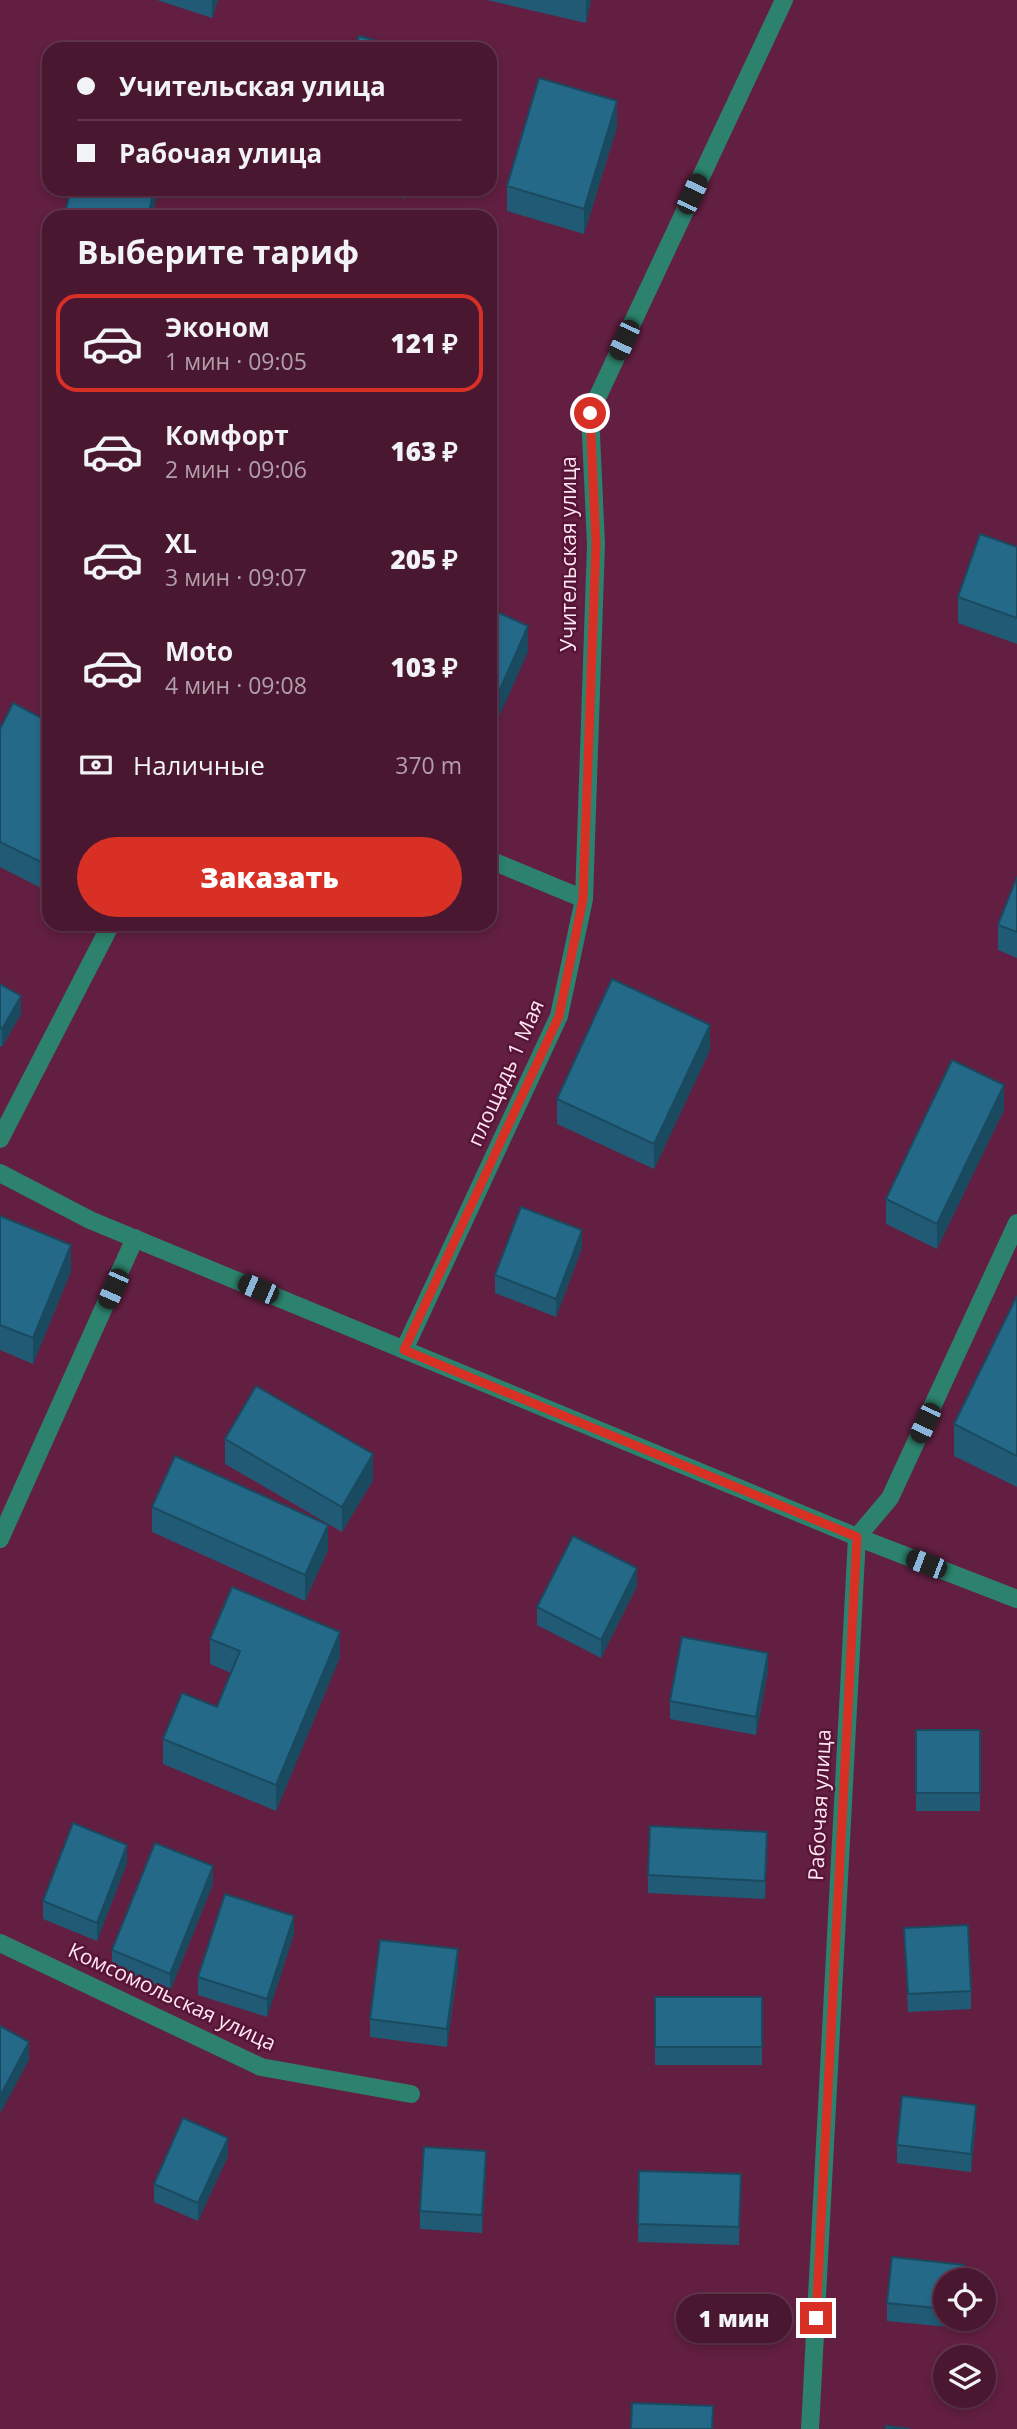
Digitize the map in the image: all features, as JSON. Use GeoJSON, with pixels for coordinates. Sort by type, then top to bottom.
{"type":"FeatureCollection","features":[{"type":"Feature","properties":{"kind":"street","name":"Учительская улица"},"geometry":{"type":"LineString","coordinates":[[583,899],[596,544],[590,413],[784,0]]}},
{"type":"Feature","properties":{"kind":"street"},"geometry":{"type":"LineString","coordinates":[[497,863],[583,899]]}},
{"type":"Feature","properties":{"kind":"street","name":"площадь 1 Мая"},"geometry":{"type":"LineString","coordinates":[[404,1350],[559,1016],[583,899]]}},
{"type":"Feature","properties":{"kind":"street"},"geometry":{"type":"LineString","coordinates":[[0,1139],[107,931]]}},
{"type":"Feature","properties":{"kind":"street"},"geometry":{"type":"LineString","coordinates":[[0,1173],[90,1220],[857,1537],[1017,1599]]}},
{"type":"Feature","properties":{"kind":"street"},"geometry":{"type":"LineString","coordinates":[[857,1537],[890,1498],[1017,1223]]}},
{"type":"Feature","properties":{"kind":"street"},"geometry":{"type":"LineString","coordinates":[[0,1539],[135,1238]]}},
{"type":"Feature","properties":{"kind":"street","name":"Рабочая улица"},"geometry":{"type":"LineString","coordinates":[[810,2429],[857,1537]]}},
{"type":"Feature","properties":{"kind":"street","name":"Комсомольская улица"},"geometry":{"type":"LineString","coordinates":[[0,1942],[261,2067],[411,2094]]}},
{"type":"Feature","properties":{"kind":"building"},"geometry":{"type":"Polygon","coordinates":[[[359,36],[380,42],[357,42],[359,36]]]}},
{"type":"Feature","properties":{"kind":"building"},"geometry":{"type":"Polygon","coordinates":[[[539,78],[617,101],[584,209],[507,186],[539,78]]]}},
{"type":"Feature","properties":{"kind":"building"},"geometry":{"type":"Polygon","coordinates":[[[69,196],[152,196],[150,210],[66,210],[69,196]]]}},
{"type":"Feature","properties":{"kind":"building"},"geometry":{"type":"Polygon","coordinates":[[[980,534],[1017,547],[1017,618],[958,597],[980,534]]]}},
{"type":"Feature","properties":{"kind":"building"},"geometry":{"type":"Polygon","coordinates":[[[497,612],[528,626],[497,696],[497,612]]]}},
{"type":"Feature","properties":{"kind":"building"},"geometry":{"type":"Polygon","coordinates":[[[13,703],[42,718],[42,863],[0,842],[0,729],[13,703]]]}},
{"type":"Feature","properties":{"kind":"building"},"geometry":{"type":"Polygon","coordinates":[[[1017,877],[1017,932],[998,925],[1017,877]]]}},
{"type":"Feature","properties":{"kind":"building"},"geometry":{"type":"Polygon","coordinates":[[[612,979],[710,1025],[654,1144],[557,1099],[612,979]]]}},
{"type":"Feature","properties":{"kind":"building"},"geometry":{"type":"Polygon","coordinates":[[[0,984],[21,996],[2,1029],[0,1028],[0,984]]]}},
{"type":"Feature","properties":{"kind":"building"},"geometry":{"type":"Polygon","coordinates":[[[952,1060],[1004,1085],[937,1224],[886,1199],[952,1060]]]}},
{"type":"Feature","properties":{"kind":"building"},"geometry":{"type":"Polygon","coordinates":[[[521,1207],[582,1230],[556,1299],[495,1275],[521,1207]]]}},
{"type":"Feature","properties":{"kind":"building"},"geometry":{"type":"Polygon","coordinates":[[[0,1216],[71,1245],[33,1338],[0,1325],[0,1216]]]}},
{"type":"Feature","properties":{"kind":"building"},"geometry":{"type":"Polygon","coordinates":[[[1017,1296],[1017,1456],[954,1424],[1017,1296]]]}},
{"type":"Feature","properties":{"kind":"building"},"geometry":{"type":"Polygon","coordinates":[[[256,1386],[373,1454],[342,1507],[225,1439],[256,1386]]]}},
{"type":"Feature","properties":{"kind":"building"},"geometry":{"type":"Polygon","coordinates":[[[175,1456],[328,1525],[305,1575],[152,1507],[175,1456]]]}},
{"type":"Feature","properties":{"kind":"building"},"geometry":{"type":"Polygon","coordinates":[[[573,1536],[637,1568],[601,1640],[537,1607],[573,1536]]]}},
{"type":"Feature","properties":{"kind":"building"},"geometry":{"type":"Polygon","coordinates":[[[232,1587],[340,1632],[276,1785],[163,1739],[182,1693],[217,1707],[240,1651],[210,1639],[232,1587]]]}},
{"type":"Feature","properties":{"kind":"building"},"geometry":{"type":"Polygon","coordinates":[[[682,1637],[768,1653],[756,1717],[670,1701],[682,1637]]]}},
{"type":"Feature","properties":{"kind":"building"},"geometry":{"type":"Polygon","coordinates":[[[916,1730],[980,1730],[980,1793],[916,1793],[916,1730]]]}},
{"type":"Feature","properties":{"kind":"building"},"geometry":{"type":"Polygon","coordinates":[[[73,1823],[127,1845],[97,1923],[43,1901],[73,1823]]]}},
{"type":"Feature","properties":{"kind":"building"},"geometry":{"type":"Polygon","coordinates":[[[650,1826],[767,1832],[765,1881],[648,1875],[650,1826]]]}},
{"type":"Feature","properties":{"kind":"building"},"geometry":{"type":"Polygon","coordinates":[[[155,1843],[213,1866],[170,1974],[112,1950],[155,1843]]]}},
{"type":"Feature","properties":{"kind":"building"},"geometry":{"type":"Polygon","coordinates":[[[225,1894],[294,1916],[267,1999],[198,1977],[225,1894]]]}},
{"type":"Feature","properties":{"kind":"building"},"geometry":{"type":"Polygon","coordinates":[[[968,1925],[971,1991],[908,1994],[904,1928],[968,1925]]]}},
{"type":"Feature","properties":{"kind":"building"},"geometry":{"type":"Polygon","coordinates":[[[380,1940],[458,1949],[447,2029],[370,2019],[380,1940]]]}},
{"type":"Feature","properties":{"kind":"building"},"geometry":{"type":"Polygon","coordinates":[[[655,1997],[762,1997],[762,2047],[655,2047],[655,1997]]]}},
{"type":"Feature","properties":{"kind":"building"},"geometry":{"type":"Polygon","coordinates":[[[0,2026],[29,2042],[0,2096],[0,2026]]]}},
{"type":"Feature","properties":{"kind":"building"},"geometry":{"type":"Polygon","coordinates":[[[902,2096],[976,2105],[971,2154],[897,2145],[902,2096]]]}},
{"type":"Feature","properties":{"kind":"building"},"geometry":{"type":"Polygon","coordinates":[[[183,2118],[228,2138],[198,2203],[154,2184],[183,2118]]]}},
{"type":"Feature","properties":{"kind":"building"},"geometry":{"type":"Polygon","coordinates":[[[424,2147],[486,2151],[482,2215],[420,2211],[424,2147]]]}},
{"type":"Feature","properties":{"kind":"building"},"geometry":{"type":"Polygon","coordinates":[[[639,2171],[741,2174],[739,2227],[638,2224],[639,2171]]]}},
{"type":"Feature","properties":{"kind":"building"},"geometry":{"type":"Polygon","coordinates":[[[892,2257],[964,2265],[964,2268],[933,2268],[933,2308],[887,2303],[892,2257]]]}},
{"type":"Feature","properties":{"kind":"building"},"geometry":{"type":"Polygon","coordinates":[[[632,2403],[713,2406],[712,2429],[631,2429],[632,2403]]]}},
{"type":"Feature","properties":{"kind":"building"},"geometry":{"type":"Polygon","coordinates":[[[886,2426],[910,2429],[886,2429],[886,2426]]]}},
{"type":"Feature","properties":{"kind":"route"},"geometry":{"type":"LineString","coordinates":[[590,413],[596,544],[583,899],[559,1016],[404,1350],[857,1537],[816,2318]]}}]}
